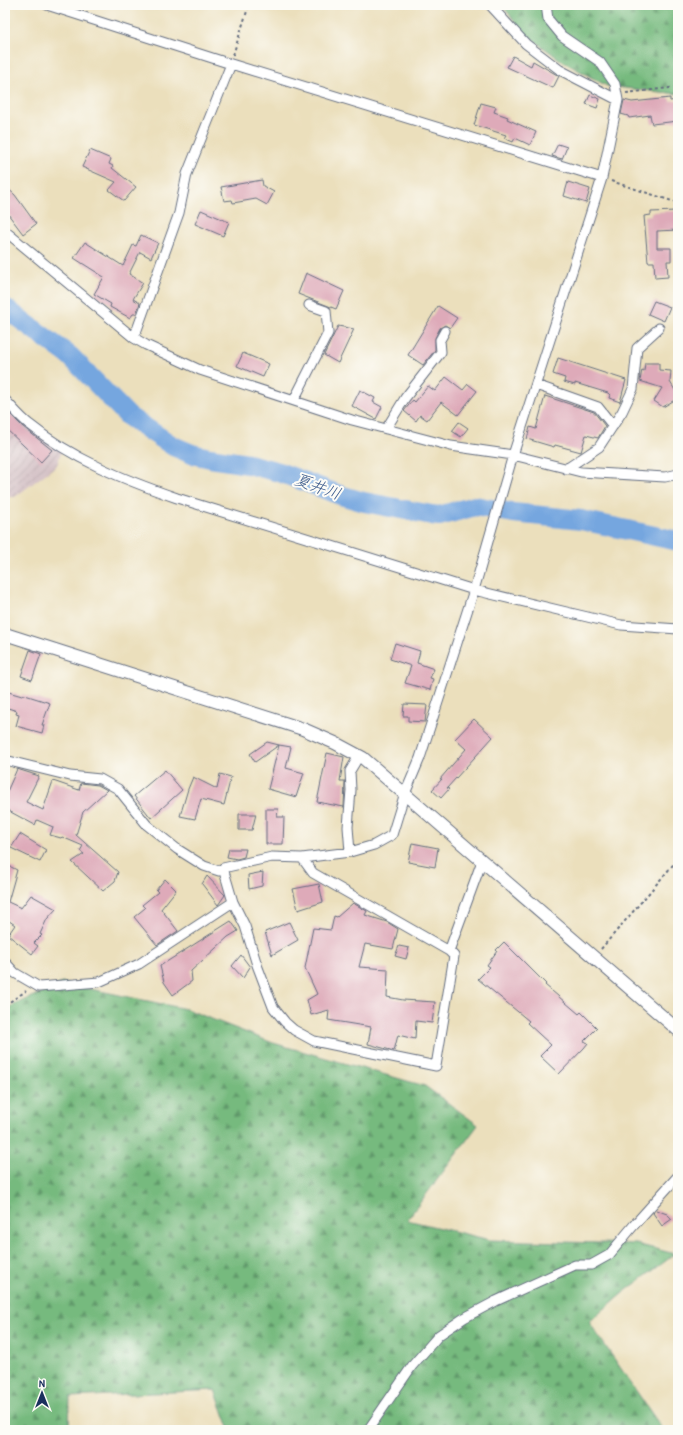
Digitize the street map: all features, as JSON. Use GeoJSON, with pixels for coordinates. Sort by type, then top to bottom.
{"type":"FeatureCollection","features":[{"type":"Feature","properties":{"kind":"street"},"geometry":{"type":"LineString","coordinates":[[47,5],[231,64],[602,178]]}},
{"type":"Feature","properties":{"kind":"street"},"geometry":{"type":"LineString","coordinates":[[490,5],[526,44],[560,70],[617,97]]}},
{"type":"Feature","properties":{"kind":"street"},"geometry":{"type":"LineString","coordinates":[[5,760],[70,776],[100,779],[118,789],[146,825],[177,849],[204,866],[219,871],[223,868],[272,857],[302,858],[350,852],[374,845],[392,835],[404,796],[420,758],[474,590],[475,580],[513,455],[602,178],[617,97],[615,84],[600,62],[562,36],[548,19],[546,5]]}},
{"type":"Feature","properties":{"kind":"street"},"geometry":{"type":"LineString","coordinates":[[134,338],[179,213],[187,174],[231,64]]}},
{"type":"Feature","properties":{"kind":"street"},"geometry":{"type":"LineString","coordinates":[[5,231],[134,338],[200,370],[352,420],[450,446],[513,455],[581,472],[665,477],[678,474]]}},
{"type":"Feature","properties":{"kind":"street"},"geometry":{"type":"LineString","coordinates":[[294,400],[328,333],[326,311],[308,305]]}},
{"type":"Feature","properties":{"kind":"street"},"geometry":{"type":"LineString","coordinates":[[566,469],[599,447],[613,426],[622,412],[633,389],[637,348],[658,328]]}},
{"type":"Feature","properties":{"kind":"street"},"geometry":{"type":"LineString","coordinates":[[386,429],[405,398],[441,352],[440,340],[445,331]]}},
{"type":"Feature","properties":{"kind":"street"},"geometry":{"type":"LineString","coordinates":[[536,385],[598,407],[613,426]]}},
{"type":"Feature","properties":{"kind":"street"},"geometry":{"type":"LineString","coordinates":[[5,400],[29,424],[69,452],[134,484],[474,590],[621,625],[678,629]]}},
{"type":"Feature","properties":{"kind":"street"},"geometry":{"type":"LineString","coordinates":[[5,634],[303,728],[335,742],[359,756],[678,1030]]}},
{"type":"Feature","properties":{"kind":"street"},"geometry":{"type":"LineString","coordinates":[[350,852],[348,827],[352,790],[350,771],[359,756]]}},
{"type":"Feature","properties":{"kind":"street"},"geometry":{"type":"LineString","coordinates":[[223,868],[233,902],[245,926],[257,965],[273,1007],[284,1022],[294,1030],[314,1041],[436,1066],[454,956],[449,951],[313,873],[302,858]]}},
{"type":"Feature","properties":{"kind":"street"},"geometry":{"type":"LineString","coordinates":[[449,951],[482,861]]}},
{"type":"Feature","properties":{"kind":"street"},"geometry":{"type":"LineString","coordinates":[[5,962],[15,973],[39,987],[99,982],[139,964],[233,902]]}},
{"type":"Feature","properties":{"kind":"street"},"geometry":{"type":"LineString","coordinates":[[368,1430],[412,1366],[439,1335],[464,1318],[496,1301],[575,1265],[591,1265],[609,1255],[678,1176]]}},
{"type":"Feature","properties":{"kind":"path"},"geometry":{"type":"LineString","coordinates":[[231,64],[249,5]]}},
{"type":"Feature","properties":{"kind":"path"},"geometry":{"type":"LineString","coordinates":[[617,97],[678,87]]}},
{"type":"Feature","properties":{"kind":"path"},"geometry":{"type":"LineString","coordinates":[[602,178],[678,203]]}},
{"type":"Feature","properties":{"kind":"path"},"geometry":{"type":"LineString","coordinates":[[594,957],[678,859]]}},
{"type":"Feature","properties":{"kind":"path"},"geometry":{"type":"LineString","coordinates":[[5,1005],[34,985]]}},
{"type":"Feature","properties":{"kind":"shaded area"},"geometry":{"type":"Polygon","coordinates":[[[5,400],[63,447],[57,465],[15,497],[5,497],[5,400]]]}},
{"type":"Feature","properties":{"kind":"green space"},"geometry":{"type":"Polygon","coordinates":[[[502,5],[678,5],[678,94],[607,86],[562,61],[524,33],[502,5]]]}},
{"type":"Feature","properties":{"kind":"green space"},"geometry":{"type":"Polygon","coordinates":[[[62,983],[186,1009],[273,1043],[425,1086],[478,1125],[407,1220],[490,1240],[636,1244],[675,1254],[624,1292],[589,1322],[663,1430],[230,1430],[215,1390],[70,1397],[69,1430],[5,1430],[5,1009],[62,983]]]}},
{"type":"Feature","properties":{"kind":"building"},"geometry":{"type":"Polygon","coordinates":[[[513,56],[531,66],[533,61],[559,76],[553,88],[507,67],[513,56]]]}},
{"type":"Feature","properties":{"kind":"building"},"geometry":{"type":"Polygon","coordinates":[[[590,95],[600,99],[597,108],[586,104],[590,95]]]}},
{"type":"Feature","properties":{"kind":"building"},"geometry":{"type":"Polygon","coordinates":[[[670,98],[670,101],[678,100],[678,121],[652,124],[650,115],[629,118],[628,116],[621,114],[624,100],[632,102],[670,98]]]}},
{"type":"Feature","properties":{"kind":"building"},"geometry":{"type":"Polygon","coordinates":[[[481,103],[496,107],[494,112],[508,117],[507,119],[536,132],[530,145],[515,138],[513,142],[504,138],[506,135],[474,125],[481,103]]]}},
{"type":"Feature","properties":{"kind":"building"},"geometry":{"type":"Polygon","coordinates":[[[558,144],[567,147],[562,159],[552,156],[558,144]]]}},
{"type":"Feature","properties":{"kind":"building"},"geometry":{"type":"Polygon","coordinates":[[[90,150],[111,159],[109,164],[113,166],[112,168],[136,187],[124,201],[109,190],[116,182],[82,167],[90,150]]]}},
{"type":"Feature","properties":{"kind":"building"},"geometry":{"type":"Polygon","coordinates":[[[262,180],[263,186],[274,192],[267,205],[256,199],[233,203],[232,200],[224,201],[221,187],[262,180]]]}},
{"type":"Feature","properties":{"kind":"building"},"geometry":{"type":"Polygon","coordinates":[[[568,182],[590,189],[586,203],[564,196],[568,182]]]}},
{"type":"Feature","properties":{"kind":"building"},"geometry":{"type":"Polygon","coordinates":[[[5,186],[15,195],[36,224],[23,234],[5,210],[5,186]]]}},
{"type":"Feature","properties":{"kind":"building"},"geometry":{"type":"Polygon","coordinates":[[[201,210],[229,222],[223,236],[195,224],[201,210]]]}},
{"type":"Feature","properties":{"kind":"building"},"geometry":{"type":"Polygon","coordinates":[[[676,211],[677,230],[657,231],[657,248],[671,248],[671,261],[667,261],[668,277],[655,278],[654,262],[648,262],[644,216],[651,215],[651,212],[676,211]]]}},
{"type":"Feature","properties":{"kind":"building"},"geometry":{"type":"Polygon","coordinates":[[[141,235],[158,243],[151,258],[140,252],[129,274],[143,283],[133,299],[140,303],[136,314],[133,314],[130,318],[110,307],[111,304],[94,294],[104,277],[74,258],[85,242],[123,266],[133,245],[136,246],[141,235]]]}},
{"type":"Feature","properties":{"kind":"building"},"geometry":{"type":"Polygon","coordinates":[[[306,273],[344,291],[336,309],[298,294],[306,273]]]}},
{"type":"Feature","properties":{"kind":"building"},"geometry":{"type":"Polygon","coordinates":[[[654,301],[670,307],[664,321],[648,314],[654,301]]]}},
{"type":"Feature","properties":{"kind":"building"},"geometry":{"type":"Polygon","coordinates":[[[438,306],[457,318],[450,328],[445,325],[440,328],[435,338],[435,350],[423,365],[408,355],[438,306]]]}},
{"type":"Feature","properties":{"kind":"building"},"geometry":{"type":"Polygon","coordinates":[[[338,326],[354,329],[338,363],[324,355],[338,326]]]}},
{"type":"Feature","properties":{"kind":"building"},"geometry":{"type":"Polygon","coordinates":[[[243,353],[269,364],[263,377],[237,366],[243,353]]]}},
{"type":"Feature","properties":{"kind":"building"},"geometry":{"type":"Polygon","coordinates":[[[558,358],[626,380],[620,402],[609,398],[610,395],[608,393],[575,383],[575,385],[564,382],[565,378],[553,374],[558,358]]]}},
{"type":"Feature","properties":{"kind":"building"},"geometry":{"type":"Polygon","coordinates":[[[645,363],[659,363],[659,370],[671,371],[670,382],[678,395],[678,398],[663,407],[654,401],[662,388],[640,381],[645,363]]]}},
{"type":"Feature","properties":{"kind":"building"},"geometry":{"type":"Polygon","coordinates":[[[446,377],[463,390],[468,384],[477,391],[458,415],[441,402],[427,420],[420,415],[416,421],[404,411],[413,400],[415,402],[428,386],[435,391],[446,377]]]}},
{"type":"Feature","properties":{"kind":"building"},"geometry":{"type":"Polygon","coordinates":[[[360,390],[375,398],[373,402],[382,407],[376,419],[352,406],[360,390]]]}},
{"type":"Feature","properties":{"kind":"building"},"geometry":{"type":"Polygon","coordinates":[[[545,396],[594,412],[605,426],[598,438],[586,435],[581,452],[555,445],[554,447],[527,439],[530,427],[536,429],[545,396]]]}},
{"type":"Feature","properties":{"kind":"building"},"geometry":{"type":"Polygon","coordinates":[[[5,409],[22,426],[52,450],[41,462],[5,428],[5,409]]]}},
{"type":"Feature","properties":{"kind":"building"},"geometry":{"type":"Polygon","coordinates":[[[459,422],[468,428],[461,437],[452,431],[459,422]]]}},
{"type":"Feature","properties":{"kind":"building"},"geometry":{"type":"Polygon","coordinates":[[[395,643],[420,651],[417,663],[434,669],[430,678],[433,679],[430,690],[405,683],[411,666],[390,659],[395,643]]]}},
{"type":"Feature","properties":{"kind":"building"},"geometry":{"type":"Polygon","coordinates":[[[30,650],[41,654],[32,680],[21,676],[30,650]]]}},
{"type":"Feature","properties":{"kind":"building"},"geometry":{"type":"Polygon","coordinates":[[[5,691],[22,696],[22,694],[50,703],[42,725],[44,725],[42,733],[16,726],[19,715],[16,714],[17,711],[5,707],[5,691]]]}},
{"type":"Feature","properties":{"kind":"building"},"geometry":{"type":"Polygon","coordinates":[[[404,704],[427,705],[425,722],[408,721],[408,716],[403,716],[404,704]]]}},
{"type":"Feature","properties":{"kind":"building"},"geometry":{"type":"Polygon","coordinates":[[[474,719],[493,737],[447,788],[449,789],[441,798],[432,790],[466,749],[455,739],[474,719]]]}},
{"type":"Feature","properties":{"kind":"building"},"geometry":{"type":"Polygon","coordinates":[[[267,742],[279,745],[255,762],[250,754],[267,742]]]}},
{"type":"Feature","properties":{"kind":"building"},"geometry":{"type":"Polygon","coordinates":[[[279,745],[291,747],[286,768],[304,773],[296,797],[268,789],[279,745]]]}},
{"type":"Feature","properties":{"kind":"building"},"geometry":{"type":"Polygon","coordinates":[[[327,753],[344,757],[340,781],[345,781],[344,807],[317,802],[327,753]]]}},
{"type":"Feature","properties":{"kind":"building"},"geometry":{"type":"Polygon","coordinates":[[[17,769],[39,776],[26,802],[43,810],[53,781],[79,790],[81,783],[98,785],[107,790],[83,812],[76,835],[118,872],[115,881],[103,891],[72,862],[84,854],[80,851],[83,846],[62,837],[50,835],[53,827],[37,820],[35,825],[5,809],[5,796],[17,769]]]}},
{"type":"Feature","properties":{"kind":"building"},"geometry":{"type":"Polygon","coordinates":[[[165,770],[182,790],[151,818],[134,796],[165,770]]]}},
{"type":"Feature","properties":{"kind":"building"},"geometry":{"type":"Polygon","coordinates":[[[220,774],[231,777],[224,805],[201,799],[195,819],[180,816],[193,777],[217,789],[220,774]]]}},
{"type":"Feature","properties":{"kind":"building"},"geometry":{"type":"Polygon","coordinates":[[[266,809],[278,809],[277,817],[284,817],[283,844],[266,844],[266,809]]]}},
{"type":"Feature","properties":{"kind":"building"},"geometry":{"type":"Polygon","coordinates":[[[239,814],[256,814],[252,830],[239,830],[239,814]]]}},
{"type":"Feature","properties":{"kind":"building"},"geometry":{"type":"Polygon","coordinates":[[[20,834],[46,850],[40,862],[11,848],[20,834]]]}},
{"type":"Feature","properties":{"kind":"building"},"geometry":{"type":"Polygon","coordinates":[[[412,843],[438,848],[435,867],[408,862],[412,843]]]}},
{"type":"Feature","properties":{"kind":"building"},"geometry":{"type":"Polygon","coordinates":[[[229,849],[246,849],[244,857],[237,859],[227,857],[229,849]]]}},
{"type":"Feature","properties":{"kind":"building"},"geometry":{"type":"Polygon","coordinates":[[[5,864],[17,870],[8,902],[21,908],[31,895],[56,909],[47,919],[40,934],[42,935],[34,943],[38,946],[32,954],[8,935],[15,925],[5,918],[5,864]]]}},
{"type":"Feature","properties":{"kind":"building"},"geometry":{"type":"Polygon","coordinates":[[[263,872],[262,886],[249,889],[248,875],[263,872]]]}},
{"type":"Feature","properties":{"kind":"building"},"geometry":{"type":"Polygon","coordinates":[[[207,876],[225,895],[218,905],[202,884],[207,876]]]}},
{"type":"Feature","properties":{"kind":"building"},"geometry":{"type":"Polygon","coordinates":[[[165,879],[176,890],[161,909],[178,931],[157,945],[134,917],[145,908],[142,905],[158,892],[156,890],[165,879]]]}},
{"type":"Feature","properties":{"kind":"building"},"geometry":{"type":"Polygon","coordinates":[[[319,884],[323,902],[298,910],[293,889],[319,884]]]}},
{"type":"Feature","properties":{"kind":"building"},"geometry":{"type":"Polygon","coordinates":[[[353,903],[367,911],[365,915],[387,922],[398,929],[393,949],[365,944],[359,967],[388,969],[387,997],[403,1000],[435,1002],[432,1023],[416,1021],[415,1039],[398,1035],[394,1051],[368,1044],[371,1027],[328,1020],[329,1010],[311,1015],[307,1000],[317,994],[305,968],[313,928],[331,930],[334,916],[337,917],[353,903]]]}},
{"type":"Feature","properties":{"kind":"building"},"geometry":{"type":"Polygon","coordinates":[[[231,921],[238,931],[228,937],[191,971],[192,981],[173,995],[164,982],[160,966],[231,921]]]}},
{"type":"Feature","properties":{"kind":"building"},"geometry":{"type":"Polygon","coordinates":[[[289,922],[298,940],[272,955],[265,932],[289,922]]]}},
{"type":"Feature","properties":{"kind":"building"},"geometry":{"type":"Polygon","coordinates":[[[504,942],[546,984],[545,985],[579,1014],[581,1012],[597,1028],[584,1041],[588,1043],[584,1048],[559,1074],[540,1056],[551,1045],[527,1023],[529,1021],[478,979],[490,967],[487,965],[497,951],[496,950],[504,942]]]}},
{"type":"Feature","properties":{"kind":"building"},"geometry":{"type":"Polygon","coordinates":[[[399,946],[409,948],[406,959],[395,956],[399,946]]]}},
{"type":"Feature","properties":{"kind":"building"},"geometry":{"type":"Polygon","coordinates":[[[241,955],[250,967],[243,978],[232,966],[241,955]]]}},
{"type":"Feature","properties":{"kind":"building"},"geometry":{"type":"Polygon","coordinates":[[[656,1210],[667,1214],[672,1219],[662,1226],[653,1213],[656,1210]]]}},
{"type":"Feature","properties":{"kind":"waterway","name":"夏井川"},"geometry":{"type":"LineString","coordinates":[[5,308],[70,356],[128,416],[173,446],[192,454],[248,464],[279,472],[340,495],[364,502],[432,515],[439,516],[475,506],[513,513],[581,520],[678,541]]}}]}
